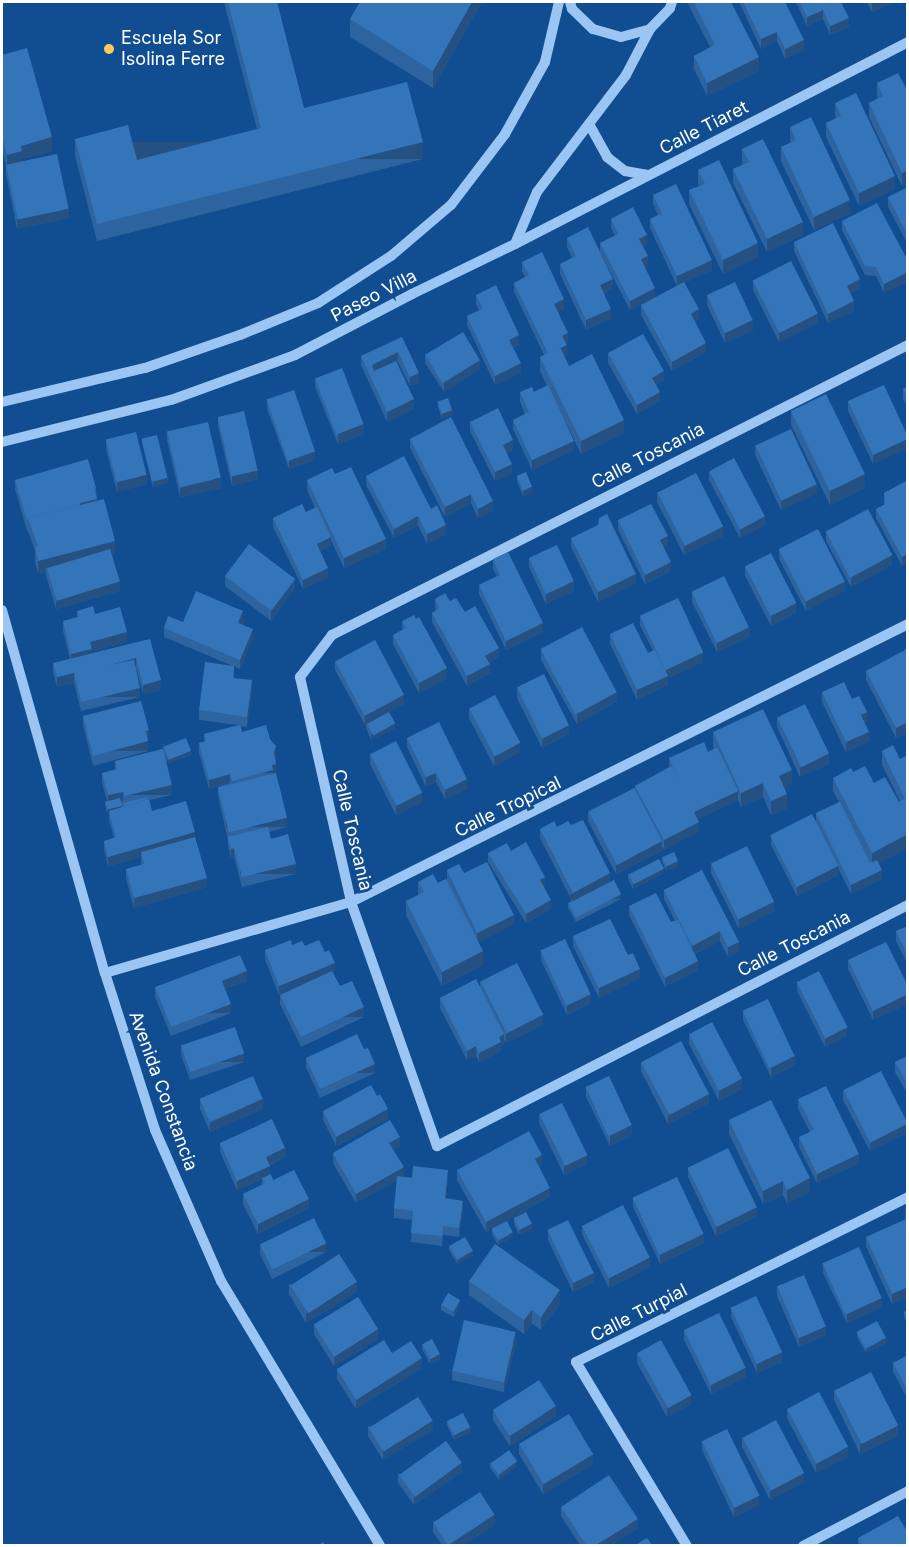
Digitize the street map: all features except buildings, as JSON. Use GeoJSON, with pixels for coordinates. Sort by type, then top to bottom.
{"type":"FeatureCollection","features":[{"type":"Feature","properties":{"kind":"street","name":"Paseo Villa"},"geometry":{"type":"LineString","coordinates":[[2,402],[145,368],[240,335],[318,303],[391,256],[451,205],[505,134],[545,62],[560,2]]}},
{"type":"Feature","properties":{"kind":"street"},"geometry":{"type":"LineString","coordinates":[[570,2],[572,9],[593,29],[621,37],[650,29]]}},
{"type":"Feature","properties":{"kind":"street"},"geometry":{"type":"LineString","coordinates":[[515,244],[537,192],[626,75],[650,29],[670,8],[672,2]]}},
{"type":"Feature","properties":{"kind":"street","name":"Calle Tiaret"},"geometry":{"type":"LineString","coordinates":[[515,244],[908,42]]}},
{"type":"Feature","properties":{"kind":"street"},"geometry":{"type":"LineString","coordinates":[[589,124],[608,157],[625,171],[648,176]]}},
{"type":"Feature","properties":{"kind":"street","name":"Paseo Villa"},"geometry":{"type":"LineString","coordinates":[[2,442],[171,400],[295,355],[515,244]]}},
{"type":"Feature","properties":{"kind":"street","name":"Calle Toscania"},"geometry":{"type":"LineString","coordinates":[[908,345],[332,635],[300,677],[351,902],[438,1146],[908,905]]}},
{"type":"Feature","properties":{"kind":"street","name":"Avenida Constancia"},"geometry":{"type":"LineString","coordinates":[[2,610],[105,973],[156,1130],[221,1281],[380,1545]]}},
{"type":"Feature","properties":{"kind":"street","name":"Calle Tropical"},"geometry":{"type":"LineString","coordinates":[[105,973],[351,902],[908,624]]}},
{"type":"Feature","properties":{"kind":"street","name":"Calle Turpial"},"geometry":{"type":"LineString","coordinates":[[687,1545],[576,1362],[908,1197]]}},
{"type":"Feature","properties":{"kind":"street"},"geometry":{"type":"LineString","coordinates":[[803,1545],[908,1491]]}},
{"type":"Feature","properties":{"kind":"place","name":"Escuela Sor Isolina Ferre"},"geometry":{"type":"Point","coordinates":[109,49]}}]}
